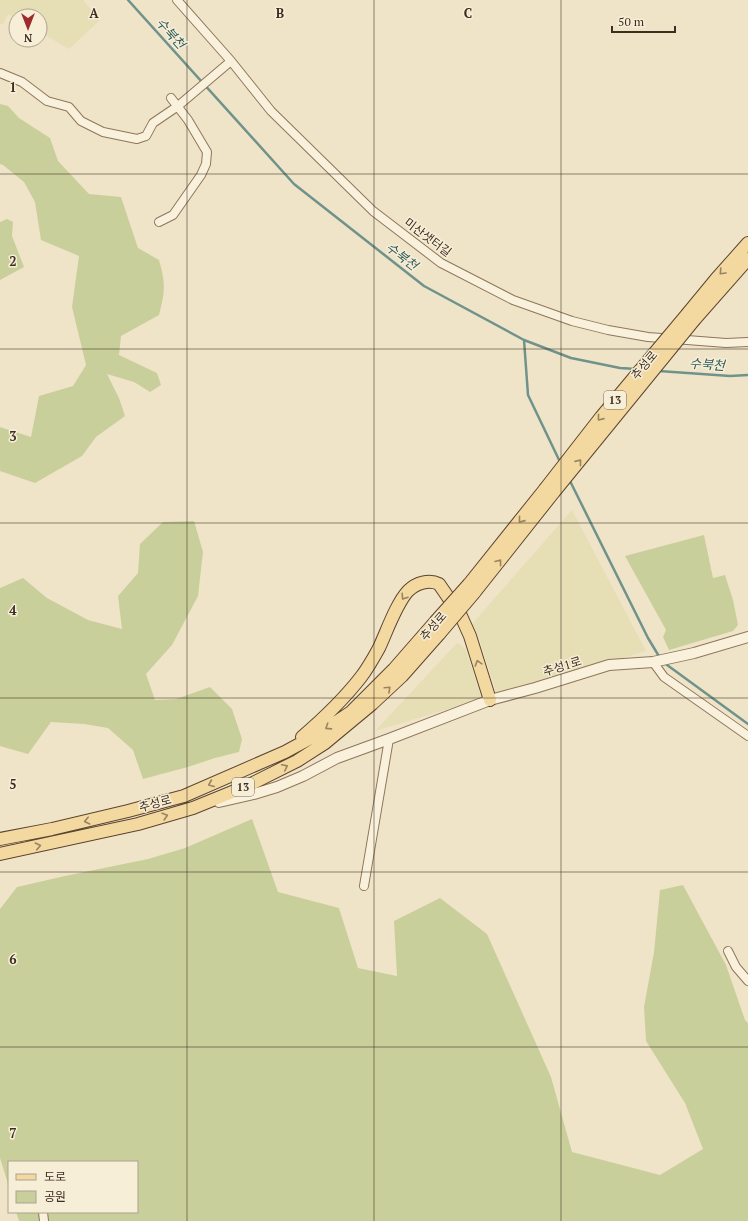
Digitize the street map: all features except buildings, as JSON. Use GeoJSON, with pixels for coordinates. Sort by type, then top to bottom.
{"type":"FeatureCollection","features":[{"type":"Feature","properties":{"kind":"main road","name":"추성로"},"geometry":{"type":"LineString","coordinates":[[0,854],[138,824],[193,808],[253,783],[297,761],[325,743],[372,704],[402,676],[438,628],[472,588],[691,316],[716,278],[748,244]]}},
{"type":"Feature","properties":{"kind":"main road","name":"추성로"},"geometry":{"type":"LineString","coordinates":[[691,316],[748,259]]}},
{"type":"Feature","properties":{"kind":"main road"},"geometry":{"type":"LineString","coordinates":[[285,752],[328,714],[362,676],[379,647],[402,600],[408,591],[417,584],[428,582],[439,584],[461,616],[470,636],[490,700]]}},
{"type":"Feature","properties":{"kind":"main road","name":"추성로"},"geometry":{"type":"LineString","coordinates":[[1,839],[52,829],[184,796],[285,752],[320,733],[351,712],[438,628]]}},
{"type":"Feature","properties":{"kind":"main road"},"geometry":{"type":"LineString","coordinates":[[0,858],[13,851]]}},
{"type":"Feature","properties":{"kind":"street","name":"미산샛터길"},"geometry":{"type":"LineString","coordinates":[[177,0],[228,64],[271,111],[373,211],[441,264],[513,300],[572,321],[608,330],[648,337],[726,343],[748,342]]}},
{"type":"Feature","properties":{"kind":"street"},"geometry":{"type":"LineString","coordinates":[[0,73],[22,82],[47,101],[69,107],[81,121],[103,132],[137,139],[146,136],[153,123],[180,104],[228,64]]}},
{"type":"Feature","properties":{"kind":"street"},"geometry":{"type":"LineString","coordinates":[[159,222],[172,215],[206,164],[207,152],[180,104],[170,98]]}},
{"type":"Feature","properties":{"kind":"street","name":"추성1로"},"geometry":{"type":"LineString","coordinates":[[193,808],[254,794],[277,787],[303,776],[337,758],[490,700],[609,665],[656,662],[694,653],[748,637]]}},
{"type":"Feature","properties":{"kind":"street"},"geometry":{"type":"LineString","coordinates":[[656,662],[664,677],[748,736]]}},
{"type":"Feature","properties":{"kind":"street"},"geometry":{"type":"LineString","coordinates":[[364,886],[389,739]]}},
{"type":"Feature","properties":{"kind":"street"},"geometry":{"type":"LineString","coordinates":[[728,952],[736,967],[748,981]]}},
{"type":"Feature","properties":{"kind":"shaded area"},"geometry":{"type":"Polygon","coordinates":[[[0,0],[83,0],[100,20],[69,49],[48,37],[48,8],[8,8],[8,14],[3,24],[0,24],[0,0]]]}},
{"type":"Feature","properties":{"kind":"shaded area"},"geometry":{"type":"Polygon","coordinates":[[[572,510],[646,651],[497,696],[479,638],[472,624],[572,510]]]}},
{"type":"Feature","properties":{"kind":"shaded area"},"geometry":{"type":"Polygon","coordinates":[[[457,643],[466,650],[482,699],[375,731],[457,643]]]}},
{"type":"Feature","properties":{"kind":"green space"},"geometry":{"type":"Polygon","coordinates":[[[0,104],[8,106],[19,118],[50,138],[58,161],[89,194],[121,197],[138,248],[159,260],[164,282],[163,300],[159,315],[121,336],[119,355],[157,373],[161,385],[150,392],[134,382],[107,374],[119,398],[125,416],[96,437],[82,456],[35,483],[0,471],[0,427],[31,437],[39,396],[73,386],[86,365],[72,307],[79,256],[41,240],[35,202],[24,182],[0,164],[0,104]]]}},
{"type":"Feature","properties":{"kind":"green space"},"geometry":{"type":"Polygon","coordinates":[[[7,219],[13,222],[12,236],[24,267],[0,280],[0,222],[7,219]]]}},
{"type":"Feature","properties":{"kind":"green space"},"geometry":{"type":"Polygon","coordinates":[[[194,521],[203,552],[198,596],[172,645],[146,674],[155,700],[176,699],[210,687],[232,709],[242,739],[239,752],[143,779],[133,750],[108,728],[84,724],[51,722],[28,754],[0,746],[0,588],[23,578],[47,598],[88,620],[122,629],[118,596],[138,573],[140,544],[163,522],[194,521]]]}},
{"type":"Feature","properties":{"kind":"green space"},"geometry":{"type":"Polygon","coordinates":[[[704,535],[713,578],[725,575],[733,600],[738,625],[733,631],[669,650],[663,637],[666,630],[625,556],[704,535]]]}},
{"type":"Feature","properties":{"kind":"green space"},"geometry":{"type":"Polygon","coordinates":[[[252,819],[278,892],[339,908],[358,968],[397,976],[394,921],[440,898],[487,934],[551,1077],[572,1152],[660,1175],[703,1149],[685,1103],[646,1041],[644,1007],[654,952],[660,890],[683,885],[726,965],[745,1020],[748,1023],[748,1221],[19,1221],[16,1213],[138,1213],[138,1161],[8,1161],[8,1184],[0,1158],[0,909],[17,887],[148,859],[185,848],[252,819]]]}},
{"type":"Feature","properties":{"kind":"waterway","name":"수북천"},"geometry":{"type":"LineString","coordinates":[[128,0],[294,184],[424,286],[524,340],[571,358],[620,368],[636,369]]}},
{"type":"Feature","properties":{"kind":"waterway"},"geometry":{"type":"LineString","coordinates":[[524,340],[528,395],[561,464]]}},
{"type":"Feature","properties":{"kind":"waterway","name":"수북천"},"geometry":{"type":"LineString","coordinates":[[659,371],[730,376],[748,375]]}},
{"type":"Feature","properties":{"kind":"waterway"},"geometry":{"type":"LineString","coordinates":[[569,479],[648,638],[660,658]]}},
{"type":"Feature","properties":{"kind":"waterway"},"geometry":{"type":"LineString","coordinates":[[663,662],[748,724]]}}]}
